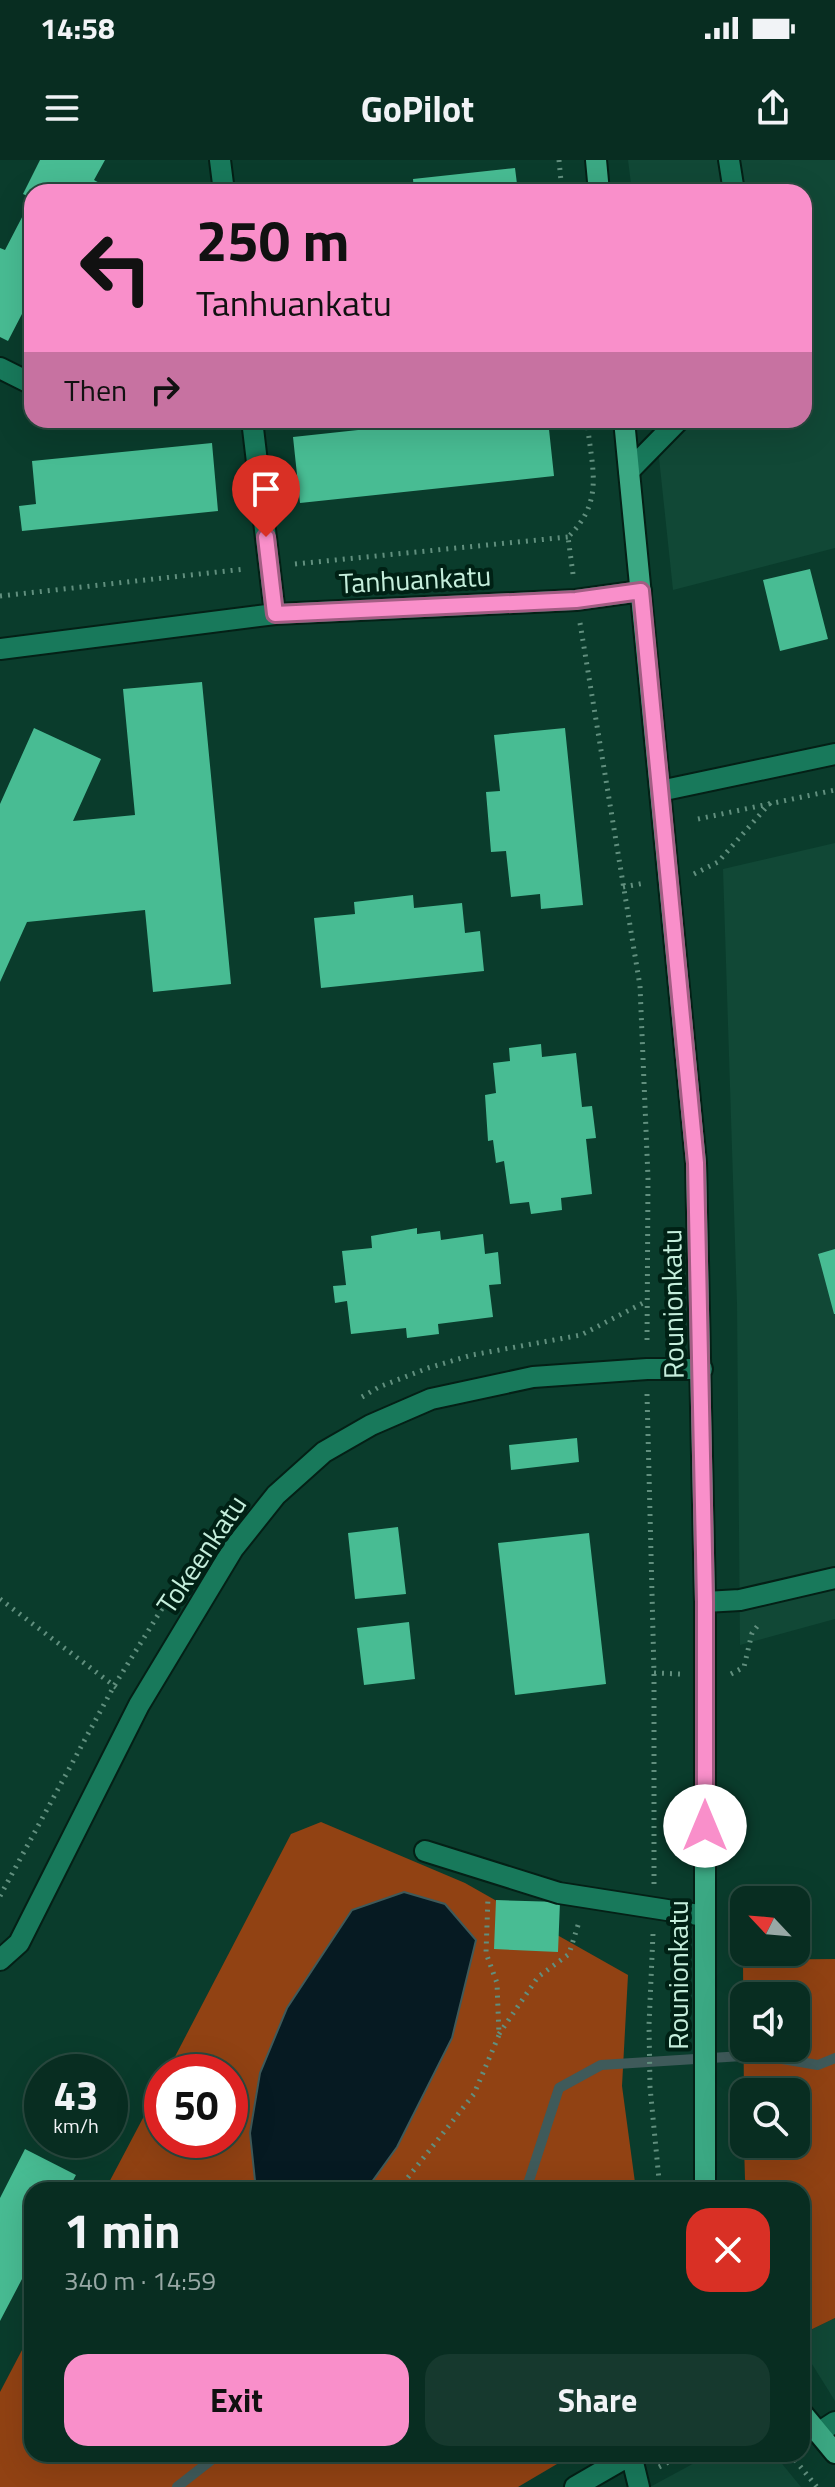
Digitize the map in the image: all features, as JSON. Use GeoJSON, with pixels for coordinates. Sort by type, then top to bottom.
{"type":"FeatureCollection","features":[{"type":"Feature","properties":{"kind":"main road"},"geometry":{"type":"LineString","coordinates":[[596,160],[598,184]]}},
{"type":"Feature","properties":{"kind":"main road","name":"Rounionkatu"},"geometry":{"type":"LineString","coordinates":[[625,428],[696,1163],[705,1602],[705,2182]]}},
{"type":"Feature","properties":{"kind":"main road"},"geometry":{"type":"LineString","coordinates":[[827,2427],[835,2453]]}},
{"type":"Feature","properties":{"kind":"street"},"geometry":{"type":"LineString","coordinates":[[220,160],[223,184]]}},
{"type":"Feature","properties":{"kind":"street"},"geometry":{"type":"LineString","coordinates":[[729,160],[733,184]]}},
{"type":"Feature","properties":{"kind":"street"},"geometry":{"type":"LineString","coordinates":[[0,368],[24,380]]}},
{"type":"Feature","properties":{"kind":"street"},"geometry":{"type":"LineString","coordinates":[[253,428],[275,614]]}},
{"type":"Feature","properties":{"kind":"street"},"geometry":{"type":"LineString","coordinates":[[629,471],[671,428]]}},
{"type":"Feature","properties":{"kind":"street","name":"Tanhuankatu"},"geometry":{"type":"LineString","coordinates":[[0,649],[275,614],[576,600],[641,591]]}},
{"type":"Feature","properties":{"kind":"street"},"geometry":{"type":"LineString","coordinates":[[660,791],[835,754]]}},
{"type":"Feature","properties":{"kind":"street","name":"Tokeenkatu"},"geometry":{"type":"LineString","coordinates":[[0,1960],[19,1943],[139,1705],[233,1549],[276,1495],[324,1452],[371,1425],[431,1399],[533,1377],[647,1369],[702,1369]]}},
{"type":"Feature","properties":{"kind":"street"},"geometry":{"type":"LineString","coordinates":[[705,1602],[740,1600],[835,1578]]}},
{"type":"Feature","properties":{"kind":"street"},"geometry":{"type":"LineString","coordinates":[[425,1851],[559,1893],[705,1916]]}},
{"type":"Feature","properties":{"kind":"street"},"geometry":{"type":"LineString","coordinates":[[575,2487],[618,2462]]}},
{"type":"Feature","properties":{"kind":"street"},"geometry":{"type":"LineString","coordinates":[[634,2462],[639,2487]]}},
{"type":"Feature","properties":{"kind":"path"},"geometry":{"type":"LineString","coordinates":[[559,160],[561,184]]}},
{"type":"Feature","properties":{"kind":"path"},"geometry":{"type":"LineString","coordinates":[[588,428],[594,493],[585,521],[568,537],[640,986],[648,1178],[647,1369],[654,1673],[654,1907],[649,2025],[650,2087],[659,2182]]}},
{"type":"Feature","properties":{"kind":"path"},"geometry":{"type":"LineString","coordinates":[[698,819],[835,790]]}},
{"type":"Feature","properties":{"kind":"path"},"geometry":{"type":"LineString","coordinates":[[700,872],[718,862],[771,802]]}},
{"type":"Feature","properties":{"kind":"path"},"geometry":{"type":"LineString","coordinates":[[0,1599],[139,1705]]}},
{"type":"Feature","properties":{"kind":"path"},"geometry":{"type":"LineString","coordinates":[[654,1673],[735,1674],[744,1667],[752,1633],[761,1621]]}},
{"type":"Feature","properties":{"kind":"path"},"geometry":{"type":"LineString","coordinates":[[489,1871],[486,1953],[497,1983],[499,2035]]}},
{"type":"Feature","properties":{"kind":"path"},"geometry":{"type":"LineString","coordinates":[[404,2182],[474,2094],[499,2035],[538,1977],[569,1954],[586,1897]]}},
{"type":"Feature","properties":{"kind":"path"},"geometry":{"type":"LineString","coordinates":[[797,2462],[817,2487]]}},
{"type":"Feature","properties":{"kind":"shaded area"},"geometry":{"type":"Polygon","coordinates":[[[628,160],[835,160],[835,548],[673,590],[656,428],[812,428],[812,184],[631,184],[628,160]]]}},
{"type":"Feature","properties":{"kind":"shaded area"},"geometry":{"type":"Polygon","coordinates":[[[835,843],[835,1619],[740,1645],[737,1304],[723,869],[835,843]]]}},
{"type":"Feature","properties":{"kind":"shaded area"},"geometry":{"type":"Polygon","coordinates":[[[321,1822],[465,1883],[628,1975],[622,2086],[635,2182],[372,2182],[397,2147],[260,2073],[250,2133],[255,2182],[109,2182],[122,2158],[128,2158],[128,2146],[144,2116],[144,2158],[248,2158],[248,2054],[176,2054],[291,1834],[321,1822]]]}},
{"type":"Feature","properties":{"kind":"shaded area"},"geometry":{"type":"Polygon","coordinates":[[[810,1959],[835,1959],[835,2318],[810,2330],[810,2182],[746,2182],[744,2158],[810,2158],[810,2078],[744,2078],[744,2062],[810,2062],[810,1982],[743,1982],[743,1966],[810,1966],[810,1959]]]}},
{"type":"Feature","properties":{"kind":"shaded area"},"geometry":{"type":"Polygon","coordinates":[[[835,2318],[835,2401],[810,2361],[810,2330],[835,2318]]]}},
{"type":"Feature","properties":{"kind":"shaded area"},"geometry":{"type":"Polygon","coordinates":[[[24,2346],[24,2462],[560,2462],[518,2487],[0,2487],[0,2392],[24,2346]]]}},
{"type":"Feature","properties":{"kind":"shaded area"},"geometry":{"type":"Polygon","coordinates":[[[696,2462],[781,2462],[801,2487],[650,2487],[696,2462]]]}},
{"type":"Feature","properties":{"kind":"water"},"geometry":{"type":"Polygon","coordinates":[[[404,1892],[445,1904],[476,1940],[452,2038],[397,2147],[372,2182],[255,2182],[250,2133],[260,2073],[287,2008],[352,1910],[404,1892]]]}},
{"type":"Feature","properties":{"kind":"building"},"geometry":{"type":"Polygon","coordinates":[[[40,160],[105,160],[94,180],[101,184],[28,184],[40,160]]]}},
{"type":"Feature","properties":{"kind":"building"},"geometry":{"type":"Polygon","coordinates":[[[515,168],[517,184],[413,184],[413,179],[515,168]]]}},
{"type":"Feature","properties":{"kind":"building"},"geometry":{"type":"Polygon","coordinates":[[[24,213],[24,313],[8,341],[0,337],[0,248],[5,250],[24,213]]]}},
{"type":"Feature","properties":{"kind":"building"},"geometry":{"type":"Polygon","coordinates":[[[377,428],[549,428],[554,476],[300,503],[293,437],[377,428]]]}},
{"type":"Feature","properties":{"kind":"building"},"geometry":{"type":"Polygon","coordinates":[[[212,443],[218,511],[22,531],[19,506],[36,504],[32,461],[212,443]]]}},
{"type":"Feature","properties":{"kind":"building"},"geometry":{"type":"Polygon","coordinates":[[[810,569],[828,639],[780,651],[763,580],[810,569]]]}},
{"type":"Feature","properties":{"kind":"building"},"geometry":{"type":"Polygon","coordinates":[[[202,682],[231,984],[153,992],[145,910],[27,922],[0,982],[0,804],[34,728],[101,759],[73,821],[135,815],[123,689],[202,682]]]}},
{"type":"Feature","properties":{"kind":"building"},"geometry":{"type":"Polygon","coordinates":[[[565,728],[583,905],[541,909],[540,894],[511,897],[506,851],[491,852],[486,792],[500,791],[494,735],[565,728]]]}},
{"type":"Feature","properties":{"kind":"building"},"geometry":{"type":"Polygon","coordinates":[[[413,895],[414,908],[462,903],[465,933],[480,931],[484,971],[321,988],[314,918],[355,914],[354,902],[413,895]]]}},
{"type":"Feature","properties":{"kind":"building"},"geometry":{"type":"Polygon","coordinates":[[[541,1044],[542,1057],[576,1053],[582,1107],[592,1106],[596,1138],[586,1139],[592,1194],[561,1198],[562,1210],[531,1214],[529,1202],[510,1204],[504,1161],[496,1163],[493,1140],[488,1141],[485,1095],[496,1093],[493,1063],[510,1061],[509,1048],[541,1044]]]}},
{"type":"Feature","properties":{"kind":"building"},"geometry":{"type":"Polygon","coordinates":[[[417,1228],[417,1234],[440,1231],[441,1240],[483,1234],[485,1254],[498,1252],[501,1284],[489,1285],[493,1317],[438,1324],[439,1334],[407,1338],[406,1328],[351,1334],[347,1301],[335,1303],[333,1286],[346,1285],[342,1251],[372,1248],[371,1236],[417,1228]]]}},
{"type":"Feature","properties":{"kind":"building"},"geometry":{"type":"Polygon","coordinates":[[[835,1249],[835,1314],[834,1314],[818,1254],[835,1249]]]}},
{"type":"Feature","properties":{"kind":"building"},"geometry":{"type":"Polygon","coordinates":[[[577,1438],[579,1462],[511,1470],[509,1445],[577,1438]]]}},
{"type":"Feature","properties":{"kind":"building"},"geometry":{"type":"Polygon","coordinates":[[[398,1527],[406,1594],[355,1599],[348,1533],[398,1527]]]}},
{"type":"Feature","properties":{"kind":"building"},"geometry":{"type":"Polygon","coordinates":[[[589,1533],[606,1684],[515,1695],[498,1543],[589,1533]]]}},
{"type":"Feature","properties":{"kind":"building"},"geometry":{"type":"Polygon","coordinates":[[[409,1622],[415,1679],[364,1685],[357,1628],[409,1622]]]}},
{"type":"Feature","properties":{"kind":"building"},"geometry":{"type":"Polygon","coordinates":[[[496,1900],[560,1902],[558,1952],[494,1949],[496,1900]]]}},
{"type":"Feature","properties":{"kind":"building"},"geometry":{"type":"Polygon","coordinates":[[[24,2151],[24,2158],[43,2158],[76,2175],[72,2182],[24,2182],[24,2275],[0,2321],[0,2198],[24,2151]]]}},
{"type":"Feature","properties":{"kind":"waterway"},"geometry":{"type":"LineString","coordinates":[[529,2182],[559,2088],[601,2065],[758,2055],[818,2065],[835,2058]]}},
{"type":"Feature","properties":{"kind":"waterway"},"geometry":{"type":"LineString","coordinates":[[177,2487],[209,2462]]}},
{"type":"Feature","properties":{"kind":"route"},"geometry":{"type":"LineString","coordinates":[[266,537],[275,614],[576,600],[641,591],[696,1163],[702,1369],[705,1826]]}}]}
